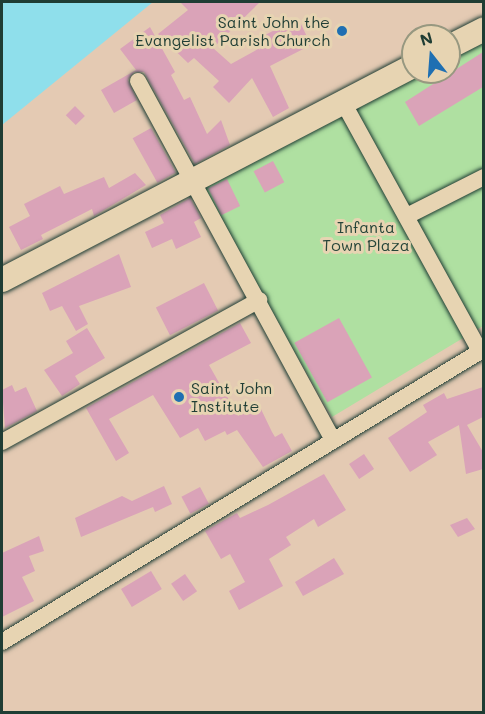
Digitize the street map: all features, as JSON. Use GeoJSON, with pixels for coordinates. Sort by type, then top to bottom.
{"type":"FeatureCollection","features":[{"type":"Feature","properties":{"kind":"street"},"geometry":{"type":"LineString","coordinates":[[461,41],[483,29]]}},
{"type":"Feature","properties":{"kind":"street"},"geometry":{"type":"LineString","coordinates":[[2,280],[192,184],[401,72]]}},
{"type":"Feature","properties":{"kind":"street"},"geometry":{"type":"LineString","coordinates":[[138,81],[333,440]]}},
{"type":"Feature","properties":{"kind":"street"},"geometry":{"type":"LineString","coordinates":[[2,642],[482,350],[343,102]]}},
{"type":"Feature","properties":{"kind":"street"},"geometry":{"type":"LineString","coordinates":[[407,216],[483,177]]}},
{"type":"Feature","properties":{"kind":"street"},"geometry":{"type":"LineString","coordinates":[[2,442],[259,300]]}},
{"type":"Feature","properties":{"kind":"green space","name":"Infanta Town Plaza"},"geometry":{"type":"Polygon","coordinates":[[[483,38],[483,326],[332,417],[202,190],[401,83],[461,84],[461,50],[483,38]]]}},
{"type":"Feature","properties":{"kind":"water"},"geometry":{"type":"Polygon","coordinates":[[[2,2],[153,2],[2,125],[2,2]]]}},
{"type":"Feature","properties":{"kind":"building"},"geometry":{"type":"Polygon","coordinates":[[[180,2],[260,2],[213,48],[231,64],[269,43],[265,35],[298,18],[311,45],[270,66],[289,108],[273,117],[252,78],[229,103],[213,87],[219,81],[194,58],[188,63],[158,34],[188,10],[180,2]]]}},
{"type":"Feature","properties":{"kind":"building"},"geometry":{"type":"Polygon","coordinates":[[[150,27],[175,72],[171,75],[184,100],[190,97],[207,134],[221,120],[230,145],[195,164],[144,72],[134,72],[128,80],[137,100],[114,113],[101,90],[136,70],[120,49],[150,27]]]}},
{"type":"Feature","properties":{"kind":"building"},"geometry":{"type":"Polygon","coordinates":[[[483,52],[483,87],[419,126],[405,102],[433,84],[461,84],[461,66],[483,52]]]}},
{"type":"Feature","properties":{"kind":"building"},"geometry":{"type":"Polygon","coordinates":[[[75,106],[85,116],[76,125],[66,115],[75,106]]]}},
{"type":"Feature","properties":{"kind":"building"},"geometry":{"type":"Polygon","coordinates":[[[151,128],[176,173],[157,183],[133,138],[151,128]]]}},
{"type":"Feature","properties":{"kind":"building"},"geometry":{"type":"Polygon","coordinates":[[[273,161],[284,182],[265,193],[254,171],[273,161]]]}},
{"type":"Feature","properties":{"kind":"building"},"geometry":{"type":"Polygon","coordinates":[[[135,173],[146,185],[94,216],[92,209],[41,235],[43,239],[21,250],[9,227],[30,216],[24,204],[60,186],[64,194],[104,177],[109,188],[135,173]]]}},
{"type":"Feature","properties":{"kind":"building"},"geometry":{"type":"Polygon","coordinates":[[[227,179],[240,206],[221,215],[208,188],[227,179]]]}},
{"type":"Feature","properties":{"kind":"building"},"geometry":{"type":"Polygon","coordinates":[[[190,198],[201,218],[194,222],[201,237],[176,249],[172,239],[152,248],[145,232],[164,223],[160,215],[190,198]]]}},
{"type":"Feature","properties":{"kind":"building"},"geometry":{"type":"Polygon","coordinates":[[[119,254],[131,287],[79,306],[88,324],[76,331],[62,306],[50,311],[42,293],[119,254]]]}},
{"type":"Feature","properties":{"kind":"building"},"geometry":{"type":"Polygon","coordinates":[[[204,283],[218,311],[170,335],[156,308],[204,283]]]}},
{"type":"Feature","properties":{"kind":"building"},"geometry":{"type":"Polygon","coordinates":[[[339,318],[372,377],[327,402],[294,343],[339,318]]]}},
{"type":"Feature","properties":{"kind":"building"},"geometry":{"type":"Polygon","coordinates":[[[240,323],[251,343],[209,365],[238,416],[259,405],[275,437],[282,433],[292,451],[263,467],[237,430],[227,435],[225,431],[205,441],[198,428],[180,438],[153,395],[109,419],[129,453],[116,461],[86,408],[240,323]]]}},
{"type":"Feature","properties":{"kind":"building"},"geometry":{"type":"Polygon","coordinates":[[[87,328],[105,358],[75,376],[80,384],[62,396],[44,370],[73,353],[66,341],[87,328]]]}},
{"type":"Feature","properties":{"kind":"building"},"geometry":{"type":"Polygon","coordinates":[[[12,385],[15,392],[26,387],[37,411],[5,428],[2,390],[12,385]]]}},
{"type":"Feature","properties":{"kind":"building"},"geometry":{"type":"Polygon","coordinates":[[[483,387],[483,417],[467,425],[483,452],[483,469],[466,474],[459,425],[428,442],[437,455],[410,472],[388,438],[427,412],[423,405],[444,393],[447,399],[483,387]]]}},
{"type":"Feature","properties":{"kind":"building"},"geometry":{"type":"Polygon","coordinates":[[[364,454],[374,469],[359,479],[349,464],[364,454]]]}},
{"type":"Feature","properties":{"kind":"building"},"geometry":{"type":"Polygon","coordinates":[[[324,474],[346,510],[318,527],[314,519],[286,537],[291,545],[269,559],[283,586],[239,610],[229,591],[245,582],[230,554],[221,559],[205,531],[237,513],[240,518],[268,505],[324,474]]]}},
{"type":"Feature","properties":{"kind":"building"},"geometry":{"type":"Polygon","coordinates":[[[164,486],[172,504],[155,512],[153,507],[81,537],[75,518],[122,496],[132,501],[164,486]]]}},
{"type":"Feature","properties":{"kind":"building"},"geometry":{"type":"Polygon","coordinates":[[[200,487],[209,504],[190,514],[181,497],[200,487]]]}},
{"type":"Feature","properties":{"kind":"building"},"geometry":{"type":"Polygon","coordinates":[[[467,518],[475,529],[458,537],[450,525],[467,518]]]}},
{"type":"Feature","properties":{"kind":"building"},"geometry":{"type":"Polygon","coordinates":[[[39,536],[44,551],[29,556],[35,571],[22,577],[34,601],[2,617],[2,553],[39,536]]]}},
{"type":"Feature","properties":{"kind":"building"},"geometry":{"type":"Polygon","coordinates":[[[334,558],[344,574],[303,596],[295,582],[334,558]]]}},
{"type":"Feature","properties":{"kind":"building"},"geometry":{"type":"Polygon","coordinates":[[[151,571],[162,589],[132,607],[121,589],[151,571]]]}},
{"type":"Feature","properties":{"kind":"building"},"geometry":{"type":"Polygon","coordinates":[[[185,574],[197,591],[183,601],[171,584],[185,574]]]}},
{"type":"Feature","properties":{"kind":"place","name":"Saint John the Evangelist Parish Church"},"geometry":{"type":"Point","coordinates":[342,31]}},
{"type":"Feature","properties":{"kind":"place","name":"Saint John Institute"},"geometry":{"type":"Point","coordinates":[179,397]}}]}
